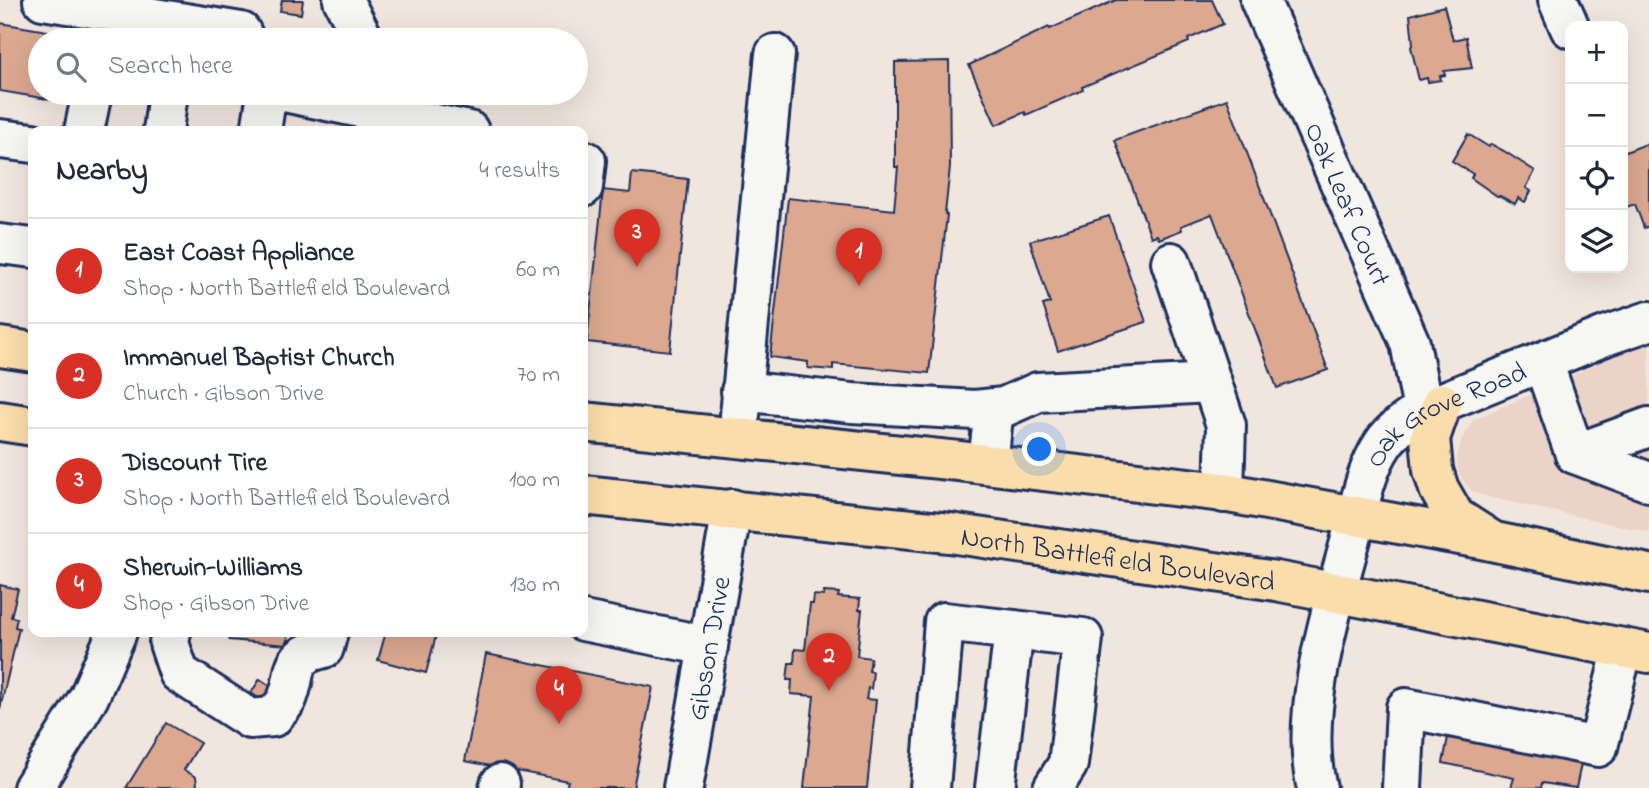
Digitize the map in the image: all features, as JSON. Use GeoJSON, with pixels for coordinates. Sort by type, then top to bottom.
{"type":"FeatureCollection","features":[{"type":"Feature","properties":{"kind":"main road"},"geometry":{"type":"LineString","coordinates":[[0,347],[28,351]]}},
{"type":"Feature","properties":{"kind":"main road"},"geometry":{"type":"LineString","coordinates":[[1432,407],[1430,438],[1438,489],[1455,517],[1494,542]]}},
{"type":"Feature","properties":{"kind":"main road"},"geometry":{"type":"LineString","coordinates":[[0,421],[28,425]]}},
{"type":"Feature","properties":{"kind":"main road"},"geometry":{"type":"LineString","coordinates":[[588,423],[988,464],[1224,493],[1494,542],[1649,574]]}},
{"type":"Feature","properties":{"kind":"main road","name":"North Battlefield Boulevard"},"geometry":{"type":"LineString","coordinates":[[588,495],[950,533],[1276,581],[1636,651]]}},
{"type":"Feature","properties":{"kind":"street"},"geometry":{"type":"LineString","coordinates":[[43,0],[103,25],[178,21],[218,28]]}},
{"type":"Feature","properties":{"kind":"street"},"geometry":{"type":"LineString","coordinates":[[343,0],[358,28]]}},
{"type":"Feature","properties":{"kind":"street","name":"Oak Leaf Court"},"geometry":{"type":"LineString","coordinates":[[1260,0],[1410,343],[1432,407]]}},
{"type":"Feature","properties":{"kind":"street"},"geometry":{"type":"LineString","coordinates":[[1558,0],[1567,21]]}},
{"type":"Feature","properties":{"kind":"street"},"geometry":{"type":"LineString","coordinates":[[740,438],[741,391],[775,54]]}},
{"type":"Feature","properties":{"kind":"street"},"geometry":{"type":"LineString","coordinates":[[86,126],[90,105]]}},
{"type":"Feature","properties":{"kind":"street"},"geometry":{"type":"LineString","coordinates":[[164,126],[166,105]]}},
{"type":"Feature","properties":{"kind":"street"},"geometry":{"type":"LineString","coordinates":[[262,126],[265,105]]}},
{"type":"Feature","properties":{"kind":"street"},"geometry":{"type":"LineString","coordinates":[[355,105],[450,126]]}},
{"type":"Feature","properties":{"kind":"street"},"geometry":{"type":"LineString","coordinates":[[0,139],[28,142]]}},
{"type":"Feature","properties":{"kind":"street"},"geometry":{"type":"LineString","coordinates":[[0,244],[28,247]]}},
{"type":"Feature","properties":{"kind":"street"},"geometry":{"type":"LineString","coordinates":[[1171,262],[1226,425],[1224,493]]}},
{"type":"Feature","properties":{"kind":"street","name":"Oak Grove Road"},"geometry":{"type":"LineString","coordinates":[[1310,786],[1314,704],[1319,666],[1369,470],[1384,442],[1406,420],[1432,407],[1605,336],[1649,321]]}},
{"type":"Feature","properties":{"kind":"street"},"geometry":{"type":"LineString","coordinates":[[1543,362],[1575,454]]}},
{"type":"Feature","properties":{"kind":"street"},"geometry":{"type":"LineString","coordinates":[[741,391],[852,404],[975,410],[1004,407],[1038,392],[1212,383]]}},
{"type":"Feature","properties":{"kind":"street"},"geometry":{"type":"LineString","coordinates":[[913,456],[916,407]]}},
{"type":"Feature","properties":{"kind":"street"},"geometry":{"type":"LineString","coordinates":[[988,464],[993,408]]}},
{"type":"Feature","properties":{"kind":"street"},"geometry":{"type":"LineString","coordinates":[[1575,454],[1649,427]]}},
{"type":"Feature","properties":{"kind":"street"},"geometry":{"type":"LineString","coordinates":[[1575,454],[1649,482]]}},
{"type":"Feature","properties":{"kind":"street","name":"Gibson Drive"},"geometry":{"type":"LineString","coordinates":[[683,788],[732,509]]}},
{"type":"Feature","properties":{"kind":"street"},"geometry":{"type":"LineString","coordinates":[[588,622],[708,646]]}},
{"type":"Feature","properties":{"kind":"street"},"geometry":{"type":"LineString","coordinates":[[930,788],[944,622],[1083,638],[1068,764],[1053,788]]}},
{"type":"Feature","properties":{"kind":"street"},"geometry":{"type":"LineString","coordinates":[[995,788],[1014,629]]}},
{"type":"Feature","properties":{"kind":"street"},"geometry":{"type":"LineString","coordinates":[[33,788],[89,697],[115,637]]}},
{"type":"Feature","properties":{"kind":"street"},"geometry":{"type":"LineString","coordinates":[[143,637],[173,649],[250,719],[272,717],[287,701],[295,666],[305,653],[324,648],[327,637]]}},
{"type":"Feature","properties":{"kind":"street"},"geometry":{"type":"LineString","coordinates":[[1402,788],[1406,708],[1598,747],[1636,651]]}},
{"type":"Feature","properties":{"kind":"shaded area"},"geometry":{"type":"Polygon","coordinates":[[[1649,341],[1649,532],[1487,497],[1474,492],[1466,485],[1458,472],[1457,459],[1461,441],[1473,420],[1649,341]]]}},
{"type":"Feature","properties":{"kind":"building"},"geometry":{"type":"Polygon","coordinates":[[[282,0],[303,0],[301,14],[280,11],[282,0]]]}},
{"type":"Feature","properties":{"kind":"building"},"geometry":{"type":"Polygon","coordinates":[[[1116,0],[1212,0],[1223,24],[1188,39],[1189,42],[1082,87],[1083,90],[996,125],[969,65],[1049,27],[1050,29],[1116,0]]]}},
{"type":"Feature","properties":{"kind":"building"},"geometry":{"type":"Polygon","coordinates":[[[1444,6],[1453,40],[1466,37],[1472,68],[1444,71],[1445,75],[1440,76],[1441,80],[1419,80],[1411,47],[1410,15],[1444,6]]]}},
{"type":"Feature","properties":{"kind":"building"},"geometry":{"type":"Polygon","coordinates":[[[0,23],[30,28],[28,96],[0,91],[0,23]]]}},
{"type":"Feature","properties":{"kind":"building"},"geometry":{"type":"Polygon","coordinates":[[[949,61],[950,167],[947,215],[929,373],[833,364],[833,370],[808,368],[808,362],[770,357],[788,198],[894,210],[898,167],[895,167],[895,62],[949,61]]]}},
{"type":"Feature","properties":{"kind":"building"},"geometry":{"type":"Polygon","coordinates":[[[1227,99],[1328,370],[1277,388],[1212,214],[1181,226],[1182,230],[1159,239],[1157,235],[1151,237],[1115,140],[1227,99]]]}},
{"type":"Feature","properties":{"kind":"building"},"geometry":{"type":"Polygon","coordinates":[[[1468,134],[1489,147],[1491,144],[1504,151],[1535,171],[1526,188],[1531,191],[1525,202],[1518,198],[1515,204],[1497,196],[1471,178],[1473,174],[1452,161],[1468,134]]]}},
{"type":"Feature","properties":{"kind":"building"},"geometry":{"type":"Polygon","coordinates":[[[1646,144],[1649,153],[1649,226],[1644,228],[1635,204],[1628,206],[1628,151],[1646,144]]]}},
{"type":"Feature","properties":{"kind":"building"},"geometry":{"type":"Polygon","coordinates":[[[632,173],[688,179],[670,351],[588,342],[603,190],[630,193],[632,173]]]}},
{"type":"Feature","properties":{"kind":"building"},"geometry":{"type":"Polygon","coordinates":[[[1109,216],[1146,322],[1058,351],[1043,305],[1050,303],[1030,241],[1109,216]]]}},
{"type":"Feature","properties":{"kind":"building"},"geometry":{"type":"Polygon","coordinates":[[[0,585],[18,589],[11,617],[17,618],[15,627],[19,628],[0,709],[0,585]]]}},
{"type":"Feature","properties":{"kind":"building"},"geometry":{"type":"Polygon","coordinates":[[[824,592],[839,593],[838,597],[860,599],[859,610],[862,610],[857,656],[871,658],[871,689],[868,688],[866,699],[876,700],[867,788],[804,788],[814,696],[791,694],[792,680],[787,680],[789,663],[794,663],[795,649],[805,650],[810,604],[813,604],[814,595],[824,596],[824,592]]]}},
{"type":"Feature","properties":{"kind":"building"},"geometry":{"type":"Polygon","coordinates":[[[230,637],[288,637],[287,645],[229,640],[230,637]]]}},
{"type":"Feature","properties":{"kind":"building"},"geometry":{"type":"Polygon","coordinates":[[[385,637],[436,637],[426,673],[378,660],[385,637]]]}},
{"type":"Feature","properties":{"kind":"building"},"geometry":{"type":"Polygon","coordinates":[[[486,654],[653,687],[633,788],[566,788],[568,781],[465,761],[486,654]]]}},
{"type":"Feature","properties":{"kind":"building"},"geometry":{"type":"Polygon","coordinates":[[[260,679],[275,689],[266,703],[251,693],[260,679]]]}},
{"type":"Feature","properties":{"kind":"building"},"geometry":{"type":"Polygon","coordinates":[[[166,723],[200,743],[184,770],[196,777],[195,788],[126,788],[166,723]]]}},
{"type":"Feature","properties":{"kind":"building"},"geometry":{"type":"Polygon","coordinates":[[[1449,732],[1582,759],[1576,788],[1542,783],[1541,788],[1511,788],[1514,778],[1443,763],[1449,732]]]}},
{"type":"Feature","properties":{"kind":"place","name":"Discount Tire"},"geometry":{"type":"Point","coordinates":[637,267]}},
{"type":"Feature","properties":{"kind":"place","name":"East Coast Appliance"},"geometry":{"type":"Point","coordinates":[859,286]}},
{"type":"Feature","properties":{"kind":"place","name":"Immanuel Baptist Church"},"geometry":{"type":"Point","coordinates":[829,691]}},
{"type":"Feature","properties":{"kind":"place","name":"Sherwin-Williams"},"geometry":{"type":"Point","coordinates":[559,724]}}]}
